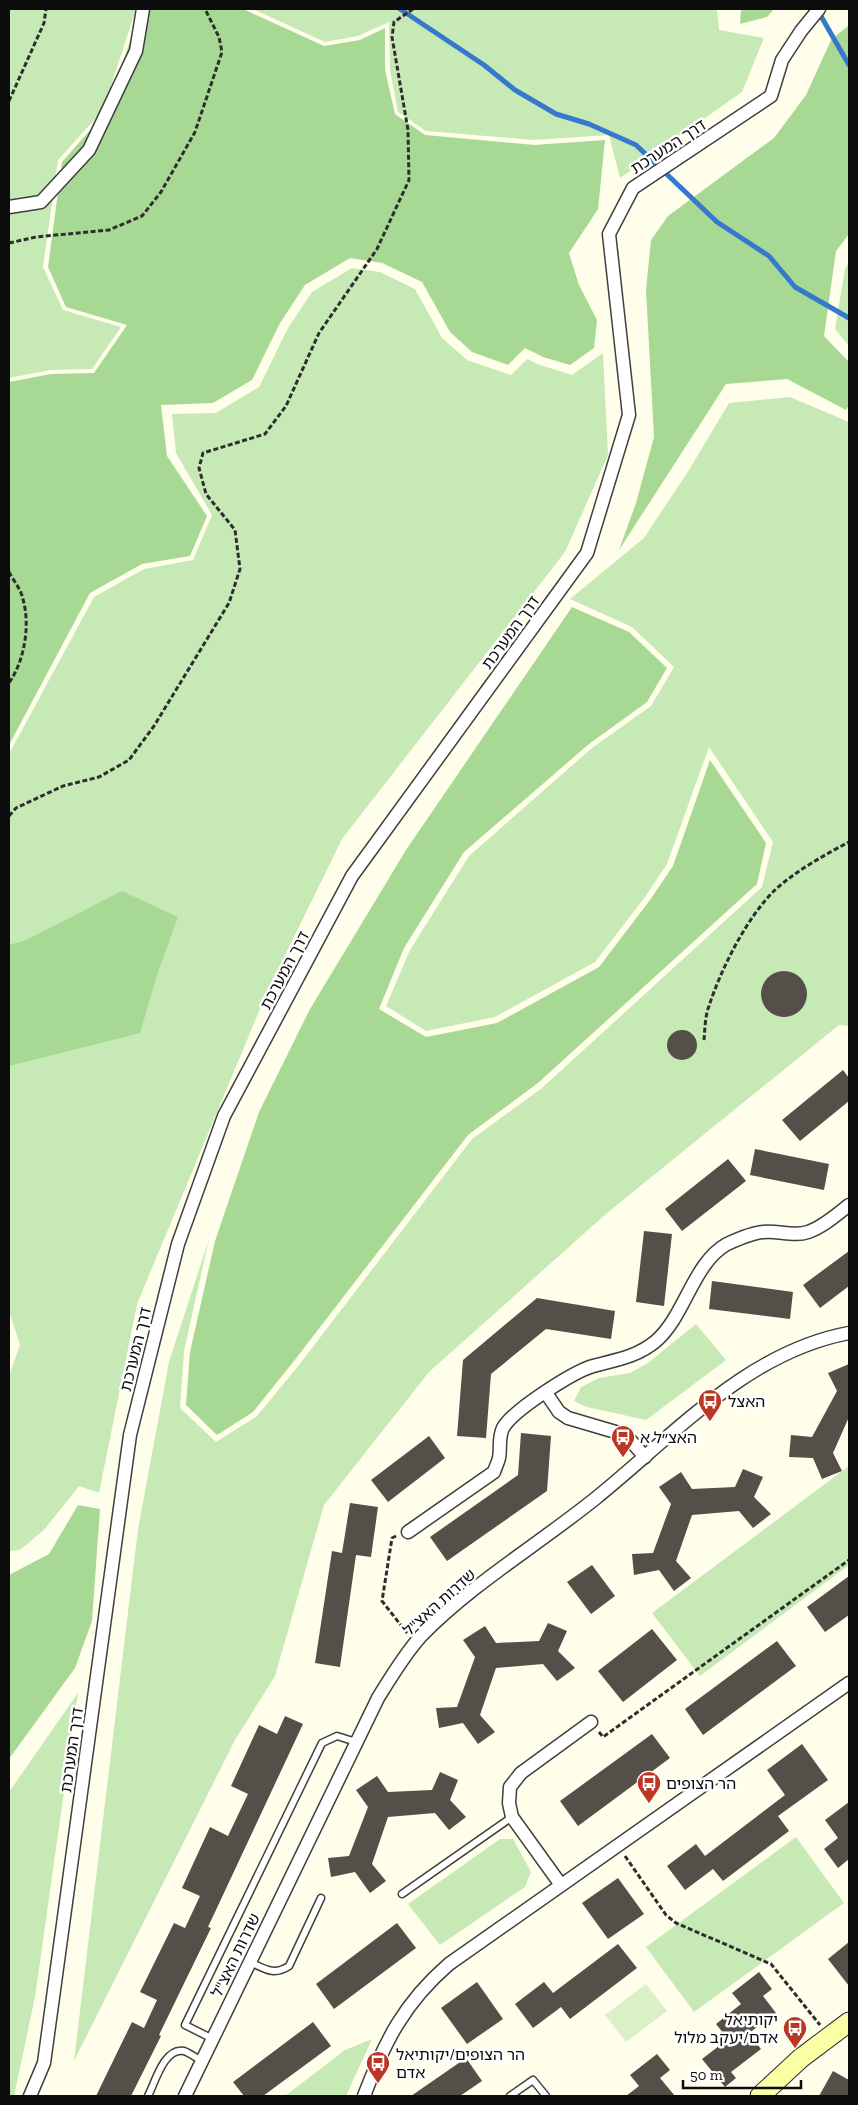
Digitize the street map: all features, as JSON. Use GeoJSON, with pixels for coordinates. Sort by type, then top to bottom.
{"type":"FeatureCollection","features":[{"type":"Feature","properties":{"kind":"street"},"geometry":{"type":"LineString","coordinates":[[9,207],[41,202],[88,150],[136,51],[143,9]]}},
{"type":"Feature","properties":{"kind":"street","name":"דרך המערכת"},"geometry":{"type":"LineString","coordinates":[[30,2096],[44,2063],[130,1435],[178,1244],[224,1116],[352,876],[587,553],[629,416],[609,234],[633,188],[771,96],[782,60],[801,31],[819,9]]}},
{"type":"Feature","properties":{"kind":"street"},"geometry":{"type":"LineString","coordinates":[[408,1532],[494,1472],[499,1458],[499,1442],[504,1428],[516,1414],[575,1373],[617,1362],[656,1341],[669,1325],[711,1257],[726,1245],[744,1237],[763,1232],[807,1233],[824,1224],[849,1205]]}},
{"type":"Feature","properties":{"kind":"street","name":"שדרות האצ\"ל"},"geometry":{"type":"LineString","coordinates":[[185,2096],[356,1742],[400,1662],[416,1643],[454,1606],[595,1498],[739,1380],[779,1355],[823,1338],[849,1333]]}},
{"type":"Feature","properties":{"kind":"street"},"geometry":{"type":"LineString","coordinates":[[546,1393],[559,1412],[568,1418],[619,1433],[631,1441],[645,1457]]}},
{"type":"Feature","properties":{"kind":"street"},"geometry":{"type":"LineString","coordinates":[[364,2096],[388,2038],[405,2009],[426,1984],[449,1964],[849,1683]]}},
{"type":"Feature","properties":{"kind":"street"},"geometry":{"type":"LineString","coordinates":[[561,1885],[512,1817],[509,1803],[510,1787],[521,1773],[591,1722]]}},
{"type":"Feature","properties":{"kind":"street"},"geometry":{"type":"LineString","coordinates":[[766,2093],[801,2058],[849,2022]]}},
{"type":"Feature","properties":{"kind":"lane"},"geometry":{"type":"LineString","coordinates":[[213,2039],[185,2025],[322,1743],[337,1736],[356,1742]]}},
{"type":"Feature","properties":{"kind":"lane"},"geometry":{"type":"LineString","coordinates":[[402,1894],[512,1817]]}},
{"type":"Feature","properties":{"kind":"lane"},"geometry":{"type":"LineString","coordinates":[[250,1962],[270,1972],[280,1972],[289,1966],[321,1898]]}},
{"type":"Feature","properties":{"kind":"lane"},"geometry":{"type":"LineString","coordinates":[[148,2096],[167,2057],[176,2051],[185,2052],[202,2061]]}},
{"type":"Feature","properties":{"kind":"lane"},"geometry":{"type":"LineString","coordinates":[[510,2096],[533,2080],[546,2096]]}},
{"type":"Feature","properties":{"kind":"path"},"geometry":{"type":"LineString","coordinates":[[9,101],[44,23],[46,9]]}},
{"type":"Feature","properties":{"kind":"path"},"geometry":{"type":"LineString","coordinates":[[9,243],[36,237],[109,230],[142,216],[161,192],[195,132],[222,52],[219,37],[205,9]]}},
{"type":"Feature","properties":{"kind":"path"},"geometry":{"type":"LineString","coordinates":[[9,816],[16,808],[63,786],[99,777],[130,760],[154,726],[229,603],[240,569],[234,530],[206,494],[199,468],[203,453],[265,434],[286,406],[319,333],[377,250],[409,180],[408,130],[392,37],[394,22],[412,9]]}},
{"type":"Feature","properties":{"kind":"path"},"geometry":{"type":"LineString","coordinates":[[9,572],[22,596],[26,625],[23,653],[9,683]]}},
{"type":"Feature","properties":{"kind":"path"},"geometry":{"type":"LineString","coordinates":[[704,1040],[708,1008],[722,975],[755,915],[776,890],[829,852],[849,842]]}},
{"type":"Feature","properties":{"kind":"path"},"geometry":{"type":"LineString","coordinates":[[408,1532],[392,1538],[382,1601],[416,1643]]}},
{"type":"Feature","properties":{"kind":"path"},"geometry":{"type":"LineString","coordinates":[[591,1722],[604,1737],[849,1560]]}},
{"type":"Feature","properties":{"kind":"path"},"geometry":{"type":"LineString","coordinates":[[618,1845],[666,1915],[676,1923],[771,1964],[830,2036]]}},
{"type":"Feature","properties":{"kind":"green space"},"geometry":{"type":"Polygon","coordinates":[[[9,9],[136,9],[103,110],[58,160],[43,267],[63,310],[121,327],[92,369],[50,370],[9,378],[9,9]]]}},
{"type":"Feature","properties":{"kind":"green space"},"geometry":{"type":"Polygon","coordinates":[[[141,9],[243,9],[324,46],[360,40],[385,28],[385,70],[395,114],[425,135],[534,145],[605,140],[598,209],[569,253],[579,285],[597,320],[594,348],[570,365],[543,357],[525,348],[508,365],[472,352],[450,332],[422,282],[382,263],[350,258],[305,285],[280,323],[252,380],[213,403],[161,405],[167,456],[207,516],[190,556],[142,564],[90,593],[9,745],[9,382],[51,374],[94,373],[127,325],[66,307],[48,267],[62,162],[106,112],[141,9]]]}},
{"type":"Feature","properties":{"kind":"green space"},"geometry":{"type":"Polygon","coordinates":[[[253,9],[717,9],[719,30],[764,38],[742,92],[620,178],[609,135],[534,140],[426,131],[398,112],[390,70],[389,22],[358,36],[325,42],[253,9]]]}},
{"type":"Feature","properties":{"kind":"green space"},"geometry":{"type":"Polygon","coordinates":[[[741,9],[774,9],[767,17],[740,24],[741,9]]]}},
{"type":"Feature","properties":{"kind":"green space"},"geometry":{"type":"Polygon","coordinates":[[[849,25],[849,234],[836,251],[824,336],[849,362],[849,405],[846,410],[787,379],[726,384],[619,550],[636,503],[654,437],[646,290],[651,240],[668,216],[774,138],[806,95],[831,40],[849,25]]]}},
{"type":"Feature","properties":{"kind":"green space"},"geometry":{"type":"Polygon","coordinates":[[[849,262],[849,346],[835,329],[845,269],[849,262]]]}},
{"type":"Feature","properties":{"kind":"green space"},"geometry":{"type":"Polygon","coordinates":[[[352,268],[380,272],[415,289],[442,338],[467,360],[511,375],[527,359],[572,375],[603,353],[608,455],[565,552],[342,839],[267,992],[137,1304],[99,1493],[79,1486],[44,1530],[20,1550],[9,1551],[9,1376],[20,1345],[9,1311],[9,754],[94,597],[144,569],[193,560],[212,515],[176,453],[172,414],[216,413],[259,387],[288,328],[312,292],[352,268]]]}},
{"type":"Feature","properties":{"kind":"green space"},"geometry":{"type":"Polygon","coordinates":[[[790,397],[849,422],[849,1026],[839,1025],[607,1213],[429,1372],[324,1505],[275,1676],[235,1740],[74,2061],[138,1529],[169,1362],[209,1239],[184,1351],[180,1408],[216,1442],[257,1416],[299,1365],[472,1139],[542,1088],[762,887],[773,842],[709,747],[667,864],[645,897],[595,962],[495,1017],[426,1031],[386,1006],[410,950],[469,856],[592,748],[651,706],[674,667],[632,627],[570,599],[644,538],[689,470],[729,403],[790,397]]]}},
{"type":"Feature","properties":{"kind":"green space"},"geometry":{"type":"Polygon","coordinates":[[[572,607],[629,632],[667,668],[647,702],[589,744],[464,852],[404,948],[379,1009],[426,1037],[497,1023],[599,967],[650,900],[673,866],[710,760],[766,843],[757,884],[538,1083],[468,1135],[253,1412],[217,1435],[186,1405],[190,1352],[215,1241],[259,1112],[310,1009],[406,850],[572,607]]]}},
{"type":"Feature","properties":{"kind":"green space"},"geometry":{"type":"Polygon","coordinates":[[[122,891],[178,917],[157,975],[140,1033],[9,1066],[9,945],[26,940],[122,891]]]}},
{"type":"Feature","properties":{"kind":"green space"},"geometry":{"type":"Polygon","coordinates":[[[696,1324],[726,1360],[646,1420],[587,1407],[574,1401],[581,1387],[599,1378],[630,1373],[648,1363],[696,1324]]]}},
{"type":"Feature","properties":{"kind":"green space"},"geometry":{"type":"Polygon","coordinates":[[[849,1466],[849,1565],[700,1676],[652,1613],[849,1466]]]}},
{"type":"Feature","properties":{"kind":"green space"},"geometry":{"type":"Polygon","coordinates":[[[78,1505],[100,1509],[92,1621],[75,1668],[9,1759],[9,1575],[49,1554],[78,1505]]]}},
{"type":"Feature","properties":{"kind":"green space"},"geometry":{"type":"Polygon","coordinates":[[[78,1693],[35,1997],[14,2096],[9,2096],[9,1792],[78,1693]]]}},
{"type":"Feature","properties":{"kind":"green space"},"geometry":{"type":"Polygon","coordinates":[[[796,1837],[844,1903],[694,2012],[646,1947],[796,1837]]]}},
{"type":"Feature","properties":{"kind":"green space"},"geometry":{"type":"Polygon","coordinates":[[[500,1839],[513,1839],[531,1872],[525,1887],[440,1945],[408,1904],[500,1839]]]}},
{"type":"Feature","properties":{"kind":"green space"},"geometry":{"type":"Polygon","coordinates":[[[646,1984],[667,2011],[626,2042],[605,2015],[646,1984]]]}},
{"type":"Feature","properties":{"kind":"green space"},"geometry":{"type":"Polygon","coordinates":[[[372,2039],[346,2096],[285,2096],[345,2050],[372,2039]]]}},
{"type":"Feature","properties":{"kind":"building"},"geometry":{"type":"Polygon","coordinates":[[[784,971],[797,975],[803,981],[807,994],[803,1007],[797,1013],[784,1017],[771,1013],[765,1007],[761,994],[765,981],[771,975],[784,971]]]}},
{"type":"Feature","properties":{"kind":"building"},"geometry":{"type":"Polygon","coordinates":[[[682,1030],[693,1034],[697,1045],[693,1056],[682,1060],[671,1056],[667,1045],[671,1034],[682,1030]]]}},
{"type":"Feature","properties":{"kind":"building"},"geometry":{"type":"Polygon","coordinates":[[[843,1070],[849,1078],[849,1101],[800,1141],[782,1120],[843,1070]]]}},
{"type":"Feature","properties":{"kind":"building"},"geometry":{"type":"Polygon","coordinates":[[[755,1149],[829,1164],[824,1190],[750,1175],[755,1149]]]}},
{"type":"Feature","properties":{"kind":"building"},"geometry":{"type":"Polygon","coordinates":[[[728,1159],[746,1181],[682,1231],[665,1209],[728,1159]]]}},
{"type":"Feature","properties":{"kind":"building"},"geometry":{"type":"Polygon","coordinates":[[[644,1231],[672,1234],[664,1306],[636,1302],[644,1231]]]}},
{"type":"Feature","properties":{"kind":"building"},"geometry":{"type":"Polygon","coordinates":[[[849,1251],[849,1286],[820,1308],[803,1285],[849,1251]]]}},
{"type":"Feature","properties":{"kind":"building"},"geometry":{"type":"Polygon","coordinates":[[[712,1281],[793,1292],[790,1319],[709,1309],[712,1281]]]}},
{"type":"Feature","properties":{"kind":"building"},"geometry":{"type":"Polygon","coordinates":[[[537,1298],[615,1311],[611,1339],[546,1329],[491,1374],[486,1438],[457,1436],[463,1360],[537,1298]]]}},
{"type":"Feature","properties":{"kind":"building"},"geometry":{"type":"Polygon","coordinates":[[[849,1364],[849,1417],[833,1453],[842,1471],[822,1479],[813,1458],[789,1457],[791,1435],[812,1437],[837,1391],[828,1373],[849,1364]]]}},
{"type":"Feature","properties":{"kind":"building"},"geometry":{"type":"Polygon","coordinates":[[[521,1433],[551,1436],[547,1491],[447,1561],[430,1537],[518,1475],[521,1433]]]}},
{"type":"Feature","properties":{"kind":"building"},"geometry":{"type":"Polygon","coordinates":[[[429,1436],[445,1458],[388,1502],[371,1480],[429,1436]]]}},
{"type":"Feature","properties":{"kind":"building"},"geometry":{"type":"Polygon","coordinates":[[[743,1469],[763,1477],[754,1497],[771,1514],[753,1528],[739,1511],[692,1515],[676,1561],[691,1578],[674,1591],[659,1570],[634,1575],[632,1554],[653,1553],[671,1504],[659,1487],[681,1472],[692,1489],[735,1487],[743,1469]]]}},
{"type":"Feature","properties":{"kind":"building"},"geometry":{"type":"Polygon","coordinates":[[[350,1503],[378,1507],[371,1557],[356,1555],[340,1667],[315,1663],[332,1551],[342,1553],[350,1503]]]}},
{"type":"Feature","properties":{"kind":"building"},"geometry":{"type":"Polygon","coordinates":[[[592,1565],[615,1596],[591,1614],[567,1582],[592,1565]]]}},
{"type":"Feature","properties":{"kind":"building"},"geometry":{"type":"Polygon","coordinates":[[[849,1576],[849,1615],[825,1632],[807,1607],[849,1576]]]}},
{"type":"Feature","properties":{"kind":"building"},"geometry":{"type":"Polygon","coordinates":[[[548,1623],[567,1631],[558,1651],[575,1668],[557,1681],[543,1664],[496,1668],[480,1715],[495,1732],[478,1744],[463,1723],[439,1728],[436,1708],[457,1707],[475,1657],[463,1640],[485,1626],[496,1643],[539,1641],[548,1623]]]}},
{"type":"Feature","properties":{"kind":"building"},"geometry":{"type":"Polygon","coordinates":[[[652,1629],[677,1660],[623,1702],[598,1671],[652,1629]]]}},
{"type":"Feature","properties":{"kind":"building"},"geometry":{"type":"Polygon","coordinates":[[[777,1641],[796,1666],[703,1735],[685,1709],[777,1641]]]}},
{"type":"Feature","properties":{"kind":"building"},"geometry":{"type":"Polygon","coordinates":[[[285,1716],[303,1724],[208,1927],[211,1928],[159,2035],[161,2036],[131,2096],[96,2096],[132,2022],[144,2028],[157,2000],[140,1992],[174,1923],[185,1928],[200,1896],[182,1888],[210,1827],[228,1836],[248,1794],[231,1786],[259,1725],[277,1734],[285,1716]]]}},
{"type":"Feature","properties":{"kind":"building"},"geometry":{"type":"Polygon","coordinates":[[[652,1734],[670,1758],[578,1826],[560,1801],[652,1734]]]}},
{"type":"Feature","properties":{"kind":"building"},"geometry":{"type":"Polygon","coordinates":[[[802,1744],[828,1780],[778,1816],[789,1831],[723,1881],[713,1869],[685,1890],[667,1866],[696,1844],[705,1856],[785,1795],[767,1770],[802,1744]]]}},
{"type":"Feature","properties":{"kind":"building"},"geometry":{"type":"Polygon","coordinates":[[[440,1772],[458,1780],[450,1800],[466,1817],[449,1830],[435,1813],[388,1817],[372,1864],[386,1881],[370,1893],[355,1872],[331,1877],[328,1858],[349,1856],[368,1807],[356,1790],[377,1776],[388,1792],[432,1790],[440,1772]]]}},
{"type":"Feature","properties":{"kind":"building"},"geometry":{"type":"Polygon","coordinates":[[[849,1802],[849,1859],[838,1868],[824,1849],[838,1838],[825,1820],[849,1802]]]}},
{"type":"Feature","properties":{"kind":"building"},"geometry":{"type":"Polygon","coordinates":[[[618,1878],[644,1914],[608,1939],[582,1903],[618,1878]]]}},
{"type":"Feature","properties":{"kind":"building"},"geometry":{"type":"Polygon","coordinates":[[[397,1923],[416,1948],[334,2009],[316,1984],[397,1923]]]}},
{"type":"Feature","properties":{"kind":"building"},"geometry":{"type":"Polygon","coordinates":[[[849,1942],[849,1986],[828,1959],[849,1942]]]}},
{"type":"Feature","properties":{"kind":"building"},"geometry":{"type":"Polygon","coordinates":[[[618,1944],[637,1968],[570,2019],[561,2007],[533,2028],[515,2004],[544,1982],[553,1993],[618,1944]]]}},
{"type":"Feature","properties":{"kind":"building"},"geometry":{"type":"Polygon","coordinates":[[[759,1972],[772,1989],[763,1996],[776,2013],[749,2033],[761,2049],[731,2072],[736,2078],[725,2087],[702,2059],[728,2039],[716,2024],[741,2004],[732,1993],[759,1972]]]}},
{"type":"Feature","properties":{"kind":"building"},"geometry":{"type":"Polygon","coordinates":[[[477,1982],[503,2019],[467,2044],[441,2008],[477,1982]]]}},
{"type":"Feature","properties":{"kind":"building"},"geometry":{"type":"Polygon","coordinates":[[[313,2022],[331,2046],[263,2096],[244,2096],[233,2082],[313,2022]]]}},
{"type":"Feature","properties":{"kind":"building"},"geometry":{"type":"Polygon","coordinates":[[[657,2054],[670,2070],[660,2078],[675,2096],[626,2096],[639,2086],[630,2075],[657,2054]]]}},
{"type":"Feature","properties":{"kind":"building"},"geometry":{"type":"Polygon","coordinates":[[[466,2058],[482,2081],[460,2096],[411,2096],[466,2058]]]}},
{"type":"Feature","properties":{"kind":"building"},"geometry":{"type":"Polygon","coordinates":[[[833,2071],[849,2080],[849,2096],[819,2096],[833,2071]]]}},
{"type":"Feature","properties":{"kind":"waterway"},"geometry":{"type":"LineString","coordinates":[[400,9],[484,65],[515,90],[556,114],[589,124],[636,145],[717,222],[769,256],[795,287],[849,318]]}},
{"type":"Feature","properties":{"kind":"waterway"},"geometry":{"type":"LineString","coordinates":[[818,11],[849,65]]}},
{"type":"Feature","properties":{"kind":"place","name":"האצל"},"geometry":{"type":"Point","coordinates":[710,1422]}},
{"type":"Feature","properties":{"kind":"place","name":"האצ״ל א"},"geometry":{"type":"Point","coordinates":[623,1458]}},
{"type":"Feature","properties":{"kind":"place","name":"הר הצופים"},"geometry":{"type":"Point","coordinates":[649,1804]}},
{"type":"Feature","properties":{"kind":"place","name":"יקותיאל אדם/יעקב מלול"},"geometry":{"type":"Point","coordinates":[795,2049]}},
{"type":"Feature","properties":{"kind":"place","name":"הר הצופים/יקותיאל אדם"},"geometry":{"type":"Point","coordinates":[378,2084]}}]}
